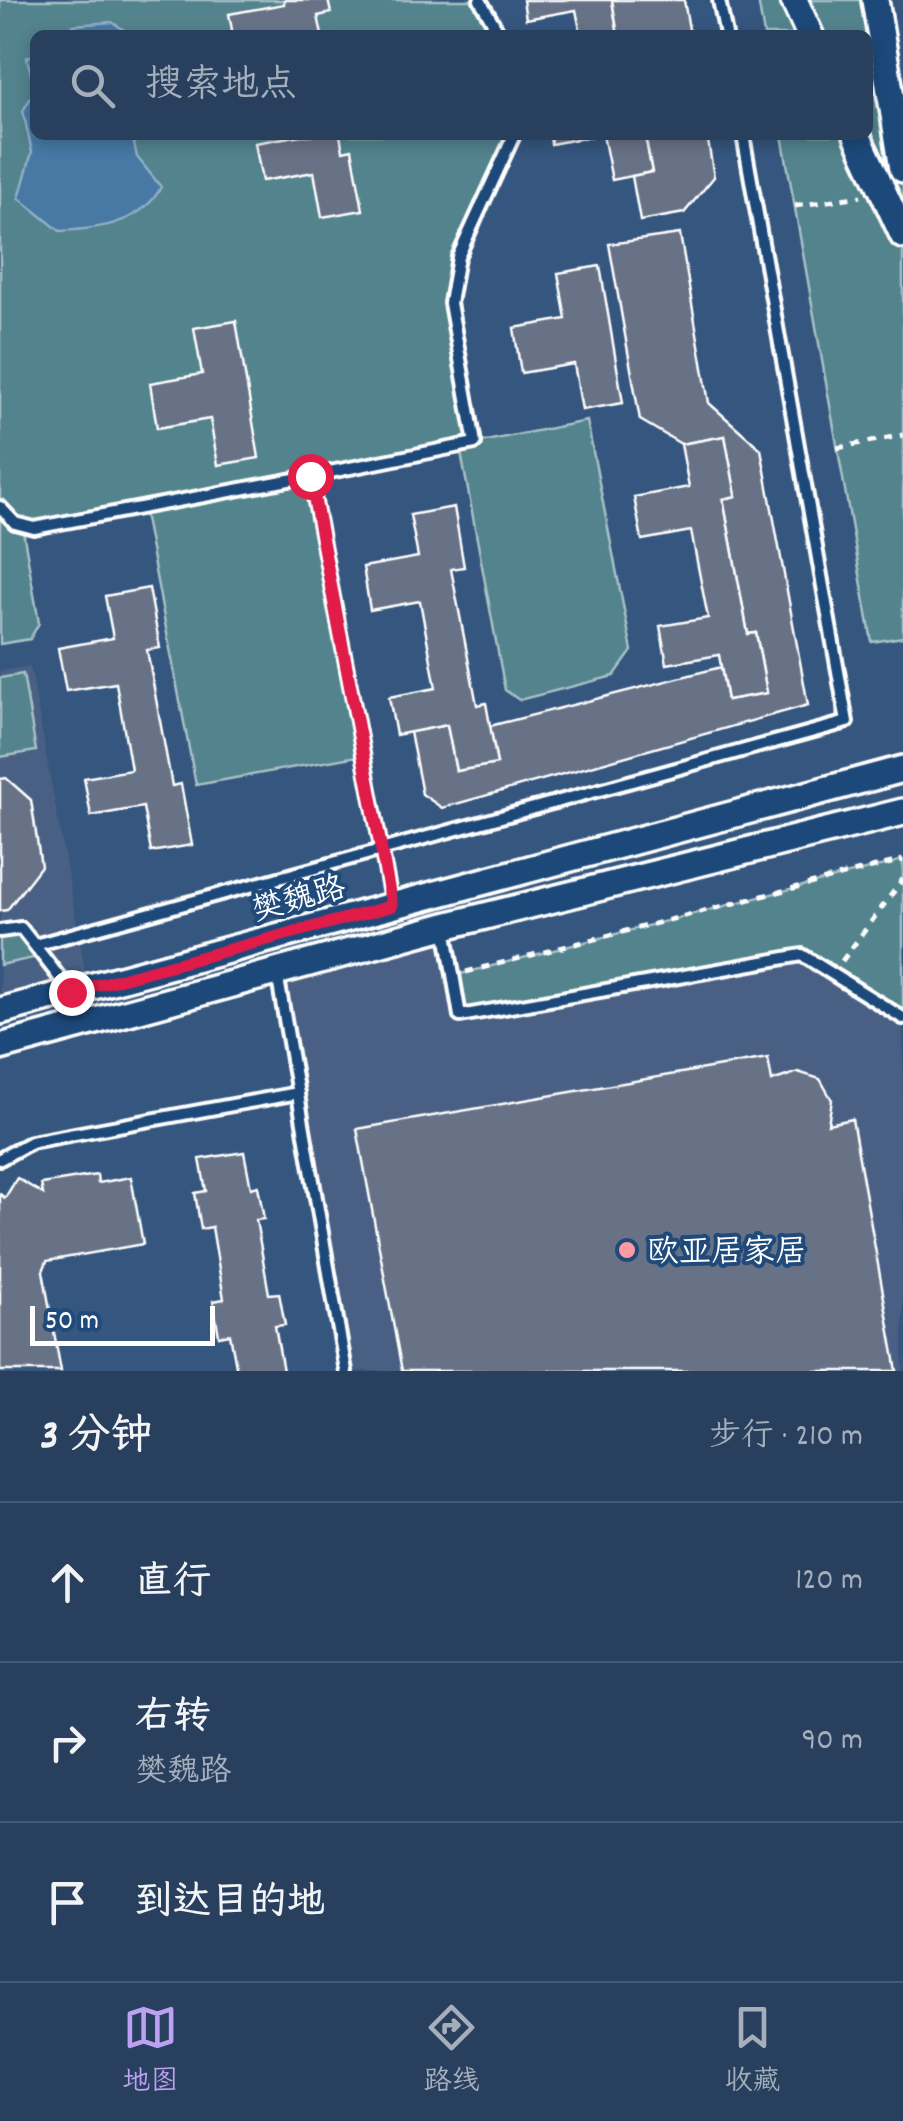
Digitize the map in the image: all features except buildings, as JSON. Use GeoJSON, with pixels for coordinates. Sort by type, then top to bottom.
{"type":"FeatureCollection","features":[{"type":"Feature","properties":{"kind":"street"},"geometry":{"type":"LineString","coordinates":[[794,0],[808,30]]}},
{"type":"Feature","properties":{"kind":"street"},"geometry":{"type":"LineString","coordinates":[[874,0],[903,169]]}},
{"type":"Feature","properties":{"kind":"street"},"geometry":{"type":"LineString","coordinates":[[859,140],[903,234]]}},
{"type":"Feature","properties":{"kind":"street","name":"樊魏路"},"geometry":{"type":"LineString","coordinates":[[0,1010],[874,776],[903,765]]}},
{"type":"Feature","properties":{"kind":"street","name":"樊魏路"},"geometry":{"type":"LineString","coordinates":[[0,1047],[445,926],[895,817]]}},
{"type":"Feature","properties":{"kind":"lane"},"geometry":{"type":"LineString","coordinates":[[480,0],[497,30]]}},
{"type":"Feature","properties":{"kind":"lane"},"geometry":{"type":"LineString","coordinates":[[720,0],[725,30]]}},
{"type":"Feature","properties":{"kind":"lane"},"geometry":{"type":"LineString","coordinates":[[0,508],[15,523],[34,528],[476,443],[450,304],[458,257],[512,140]]}},
{"type":"Feature","properties":{"kind":"lane"},"geometry":{"type":"LineString","coordinates":[[36,946],[847,722],[744,140]]}},
{"type":"Feature","properties":{"kind":"lane"},"geometry":{"type":"LineString","coordinates":[[310,476],[392,906]]}},
{"type":"Feature","properties":{"kind":"lane"},"geometry":{"type":"LineString","coordinates":[[445,926],[460,1016],[802,955],[903,1018]]}},
{"type":"Feature","properties":{"kind":"lane"},"geometry":{"type":"LineString","coordinates":[[0,932],[22,928],[71,992]]}},
{"type":"Feature","properties":{"kind":"lane"},"geometry":{"type":"LineString","coordinates":[[277,973],[346,1371]]}},
{"type":"Feature","properties":{"kind":"lane"},"geometry":{"type":"LineString","coordinates":[[0,1159],[31,1142],[298,1093]]}},
{"type":"Feature","properties":{"kind":"path"},"geometry":{"type":"LineString","coordinates":[[794,206],[883,192]]}},
{"type":"Feature","properties":{"kind":"path"},"geometry":{"type":"LineString","coordinates":[[838,448],[903,435]]}},
{"type":"Feature","properties":{"kind":"path"},"geometry":{"type":"LineString","coordinates":[[453,976],[903,860]]}},
{"type":"Feature","properties":{"kind":"path"},"geometry":{"type":"LineString","coordinates":[[832,974],[903,879]]}},
{"type":"Feature","properties":{"kind":"shaded area"},"geometry":{"type":"Polygon","coordinates":[[[112,22],[124,30],[69,30],[74,25],[112,22]]]}},
{"type":"Feature","properties":{"kind":"shaded area"},"geometry":{"type":"Polygon","coordinates":[[[30,99],[30,140],[133,140],[137,157],[161,187],[131,217],[60,231],[19,198],[32,152],[23,111],[30,99]]]}},
{"type":"Feature","properties":{"kind":"shaded area"},"geometry":{"type":"Polygon","coordinates":[[[30,666],[87,981],[0,1003],[0,671],[30,666]]]}},
{"type":"Feature","properties":{"kind":"shaded area"},"geometry":{"type":"Polygon","coordinates":[[[445,926],[461,1015],[802,955],[903,1018],[903,1371],[346,1371],[277,973],[445,926]]]}},
{"type":"Feature","properties":{"kind":"green space"},"geometry":{"type":"Polygon","coordinates":[[[0,0],[480,0],[497,30],[30,30],[30,140],[512,140],[458,257],[450,303],[476,443],[587,421],[632,651],[614,676],[519,700],[505,690],[460,447],[310,476],[363,755],[196,785],[143,508],[22,525],[39,623],[30,639],[0,644],[0,0]]]}},
{"type":"Feature","properties":{"kind":"green space"},"geometry":{"type":"Polygon","coordinates":[[[758,0],[875,0],[903,169],[903,637],[872,642],[783,140],[873,140],[873,30],[763,30],[758,0]]]}},
{"type":"Feature","properties":{"kind":"green space"},"geometry":{"type":"Polygon","coordinates":[[[23,674],[36,751],[0,757],[0,678],[23,674]]]}},
{"type":"Feature","properties":{"kind":"green space"},"geometry":{"type":"Polygon","coordinates":[[[903,860],[903,1018],[802,955],[460,1016],[453,976],[903,860]]]}},
{"type":"Feature","properties":{"kind":"green space"},"geometry":{"type":"Polygon","coordinates":[[[21,928],[43,956],[0,965],[0,931],[21,928]]]}},
{"type":"Feature","properties":{"kind":"place","name":"欧亚居家居"},"geometry":{"type":"Point","coordinates":[627,1250]}},
{"type":"Feature","properties":{"kind":"route"},"geometry":{"type":"LineString","coordinates":[[71,992],[392,906],[310,476]]}}]}
